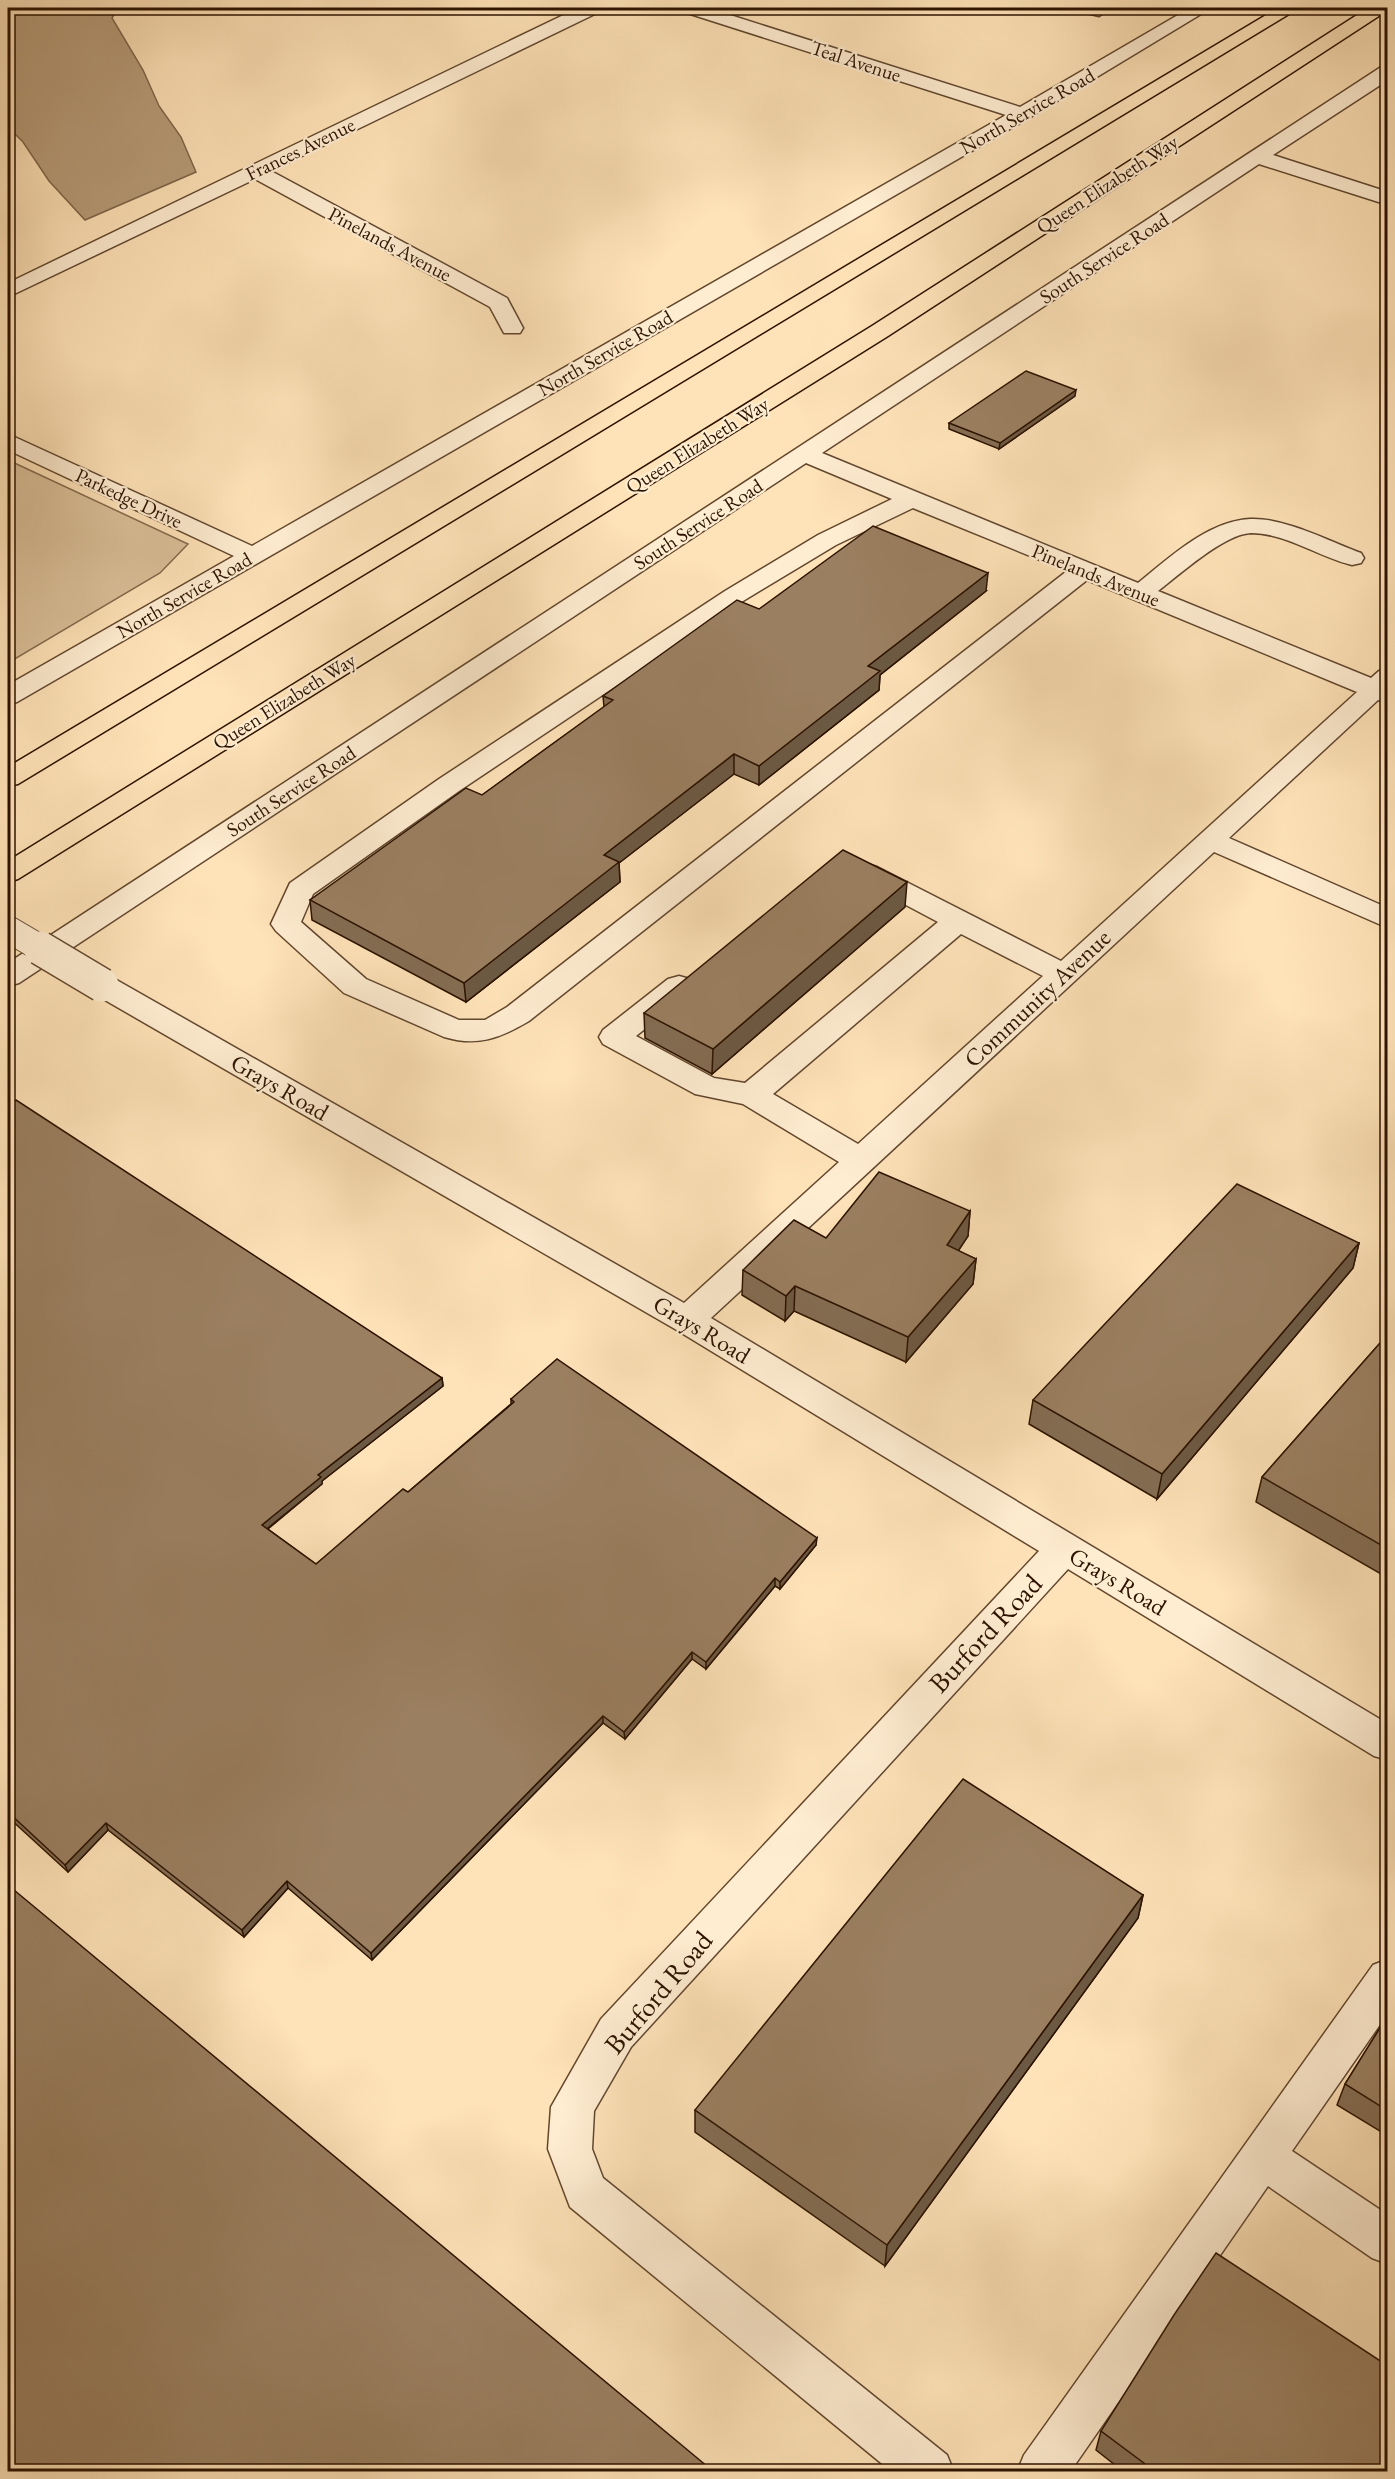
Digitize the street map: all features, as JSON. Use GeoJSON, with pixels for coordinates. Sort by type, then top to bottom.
{"type":"FeatureCollection","features":[{"type":"Feature","properties":{"kind":"highway"},"geometry":{"type":"LineString","coordinates":[[8,778],[1290,8]]}},
{"type":"Feature","properties":{"kind":"highway","name":"Queen Elizabeth Way"},"geometry":{"type":"LineString","coordinates":[[8,873],[880,331],[1380,8]]}},
{"type":"Feature","properties":{"kind":"street","name":"Frances Avenue"},"geometry":{"type":"LineString","coordinates":[[8,291],[592,8]]}},
{"type":"Feature","properties":{"kind":"street","name":"Teal Avenue"},"geometry":{"type":"LineString","coordinates":[[691,8],[1022,114]]}},
{"type":"Feature","properties":{"kind":"street","name":"North Service Road"},"geometry":{"type":"LineString","coordinates":[[8,696],[1022,114],[1202,8]]}},
{"type":"Feature","properties":{"kind":"street","name":"South Service Road"},"geometry":{"type":"LineString","coordinates":[[8,976],[1388,71]]}},
{"type":"Feature","properties":{"kind":"street"},"geometry":{"type":"LineString","coordinates":[[1257,157],[1388,199]]}},
{"type":"Feature","properties":{"kind":"street","name":"Pinelands Avenue"},"geometry":{"type":"LineString","coordinates":[[256,171],[499,303],[512,328]]}},
{"type":"Feature","properties":{"kind":"street","name":"Parkedge Drive"},"geometry":{"type":"LineString","coordinates":[[8,441],[251,555]]}},
{"type":"Feature","properties":{"kind":"street","name":"Pinelands Avenue"},"geometry":{"type":"LineString","coordinates":[[804,454],[1140,593],[1383,687]]}},
{"type":"Feature","properties":{"kind":"street"},"geometry":{"type":"LineString","coordinates":[[912,499],[827,540],[734,596],[449,785],[300,889],[286,924],[355,986],[456,1030],[491,1030],[518,1014],[1084,570]]}},
{"type":"Feature","properties":{"kind":"street"},"geometry":{"type":"LineString","coordinates":[[1140,593],[1213,539],[1247,526],[1263,527],[1352,558]]}},
{"type":"Feature","properties":{"kind":"street","name":"Community Avenue"},"geometry":{"type":"LineString","coordinates":[[687,1320],[1208,839],[1383,687]]}},
{"type":"Feature","properties":{"kind":"street"},"geometry":{"type":"LineString","coordinates":[[1208,839],[1388,919]]}},
{"type":"Feature","properties":{"kind":"street"},"geometry":{"type":"LineString","coordinates":[[840,860],[1063,974]]}},
{"type":"Feature","properties":{"kind":"street"},"geometry":{"type":"LineString","coordinates":[[751,1095],[958,921]]}},
{"type":"Feature","properties":{"kind":"street","name":"Grays Road"},"geometry":{"type":"LineString","coordinates":[[8,929],[687,1320],[1388,1744]]}},
{"type":"Feature","properties":{"kind":"street"},"geometry":{"type":"LineString","coordinates":[[699,970],[614,1037],[706,1087],[751,1095],[860,1160]]}},
{"type":"Feature","properties":{"kind":"street","name":"Burford Road"},"geometry":{"type":"LineString","coordinates":[[930,2472],[586,2192],[570,2149],[573,2107],[616,2033],[1064,1548]]}},
{"type":"Feature","properties":{"kind":"street"},"geometry":{"type":"LineString","coordinates":[[1041,2472],[1388,1978]]}},
{"type":"Feature","properties":{"kind":"street"},"geometry":{"type":"LineString","coordinates":[[1262,2156],[1388,2242]]}},
{"type":"Feature","properties":{"kind":"shaded area"},"geometry":{"type":"Polygon","coordinates":[[[8,8],[118,8],[112,18],[143,70],[159,106],[181,137],[196,172],[85,220],[49,181],[23,142],[8,127],[8,8]]]}},
{"type":"Feature","properties":{"kind":"shaded area"},"geometry":{"type":"Polygon","coordinates":[[[8,460],[188,544],[160,573],[8,663],[8,460]]]}},
{"type":"Feature","properties":{"kind":"building"},"geometry":{"type":"Polygon","coordinates":[[[1026,371],[1076,390],[1000,443],[949,423],[1026,371]]]}},
{"type":"Feature","properties":{"kind":"building"},"geometry":{"type":"Polygon","coordinates":[[[873,526],[988,573],[868,666],[880,671],[759,766],[734,754],[604,855],[619,862],[464,983],[310,900],[466,788],[482,795],[613,700],[603,696],[737,600],[759,609],[873,526]]]}},
{"type":"Feature","properties":{"kind":"building"},"geometry":{"type":"Polygon","coordinates":[[[843,850],[907,882],[713,1049],[644,1013],[843,850]]]}},
{"type":"Feature","properties":{"kind":"building"},"geometry":{"type":"Polygon","coordinates":[[[16,1100],[442,1378],[318,1475],[321,1477],[262,1525],[316,1564],[403,1489],[408,1492],[514,1402],[511,1399],[557,1359],[817,1538],[780,1582],[775,1578],[706,1662],[692,1652],[624,1732],[603,1716],[371,1953],[287,1881],[242,1930],[106,1823],[65,1865],[8,1812],[8,1105],[16,1100]]]}},
{"type":"Feature","properties":{"kind":"building"},"geometry":{"type":"Polygon","coordinates":[[[879,1172],[970,1211],[947,1245],[976,1259],[908,1337],[795,1286],[786,1296],[743,1270],[794,1220],[826,1238],[879,1172]]]}},
{"type":"Feature","properties":{"kind":"building"},"geometry":{"type":"Polygon","coordinates":[[[1237,1184],[1359,1243],[1162,1474],[1033,1400],[1237,1184]]]}},
{"type":"Feature","properties":{"kind":"building"},"geometry":{"type":"Polygon","coordinates":[[[1388,1334],[1388,1549],[1262,1477],[1388,1334]]]}},
{"type":"Feature","properties":{"kind":"building"},"geometry":{"type":"Polygon","coordinates":[[[963,1779],[1143,1895],[887,2245],[695,2110],[963,1779]]]}},
{"type":"Feature","properties":{"kind":"building"},"geometry":{"type":"Polygon","coordinates":[[[8,1885],[714,2472],[8,2472],[8,1885]]]}},
{"type":"Feature","properties":{"kind":"building"},"geometry":{"type":"Polygon","coordinates":[[[1388,2015],[1388,2111],[1345,2084],[1388,2015]]]}},
{"type":"Feature","properties":{"kind":"building"},"geometry":{"type":"Polygon","coordinates":[[[1216,2253],[1388,2366],[1388,2472],[1156,2472],[1101,2431],[1216,2253]]]}}]}
